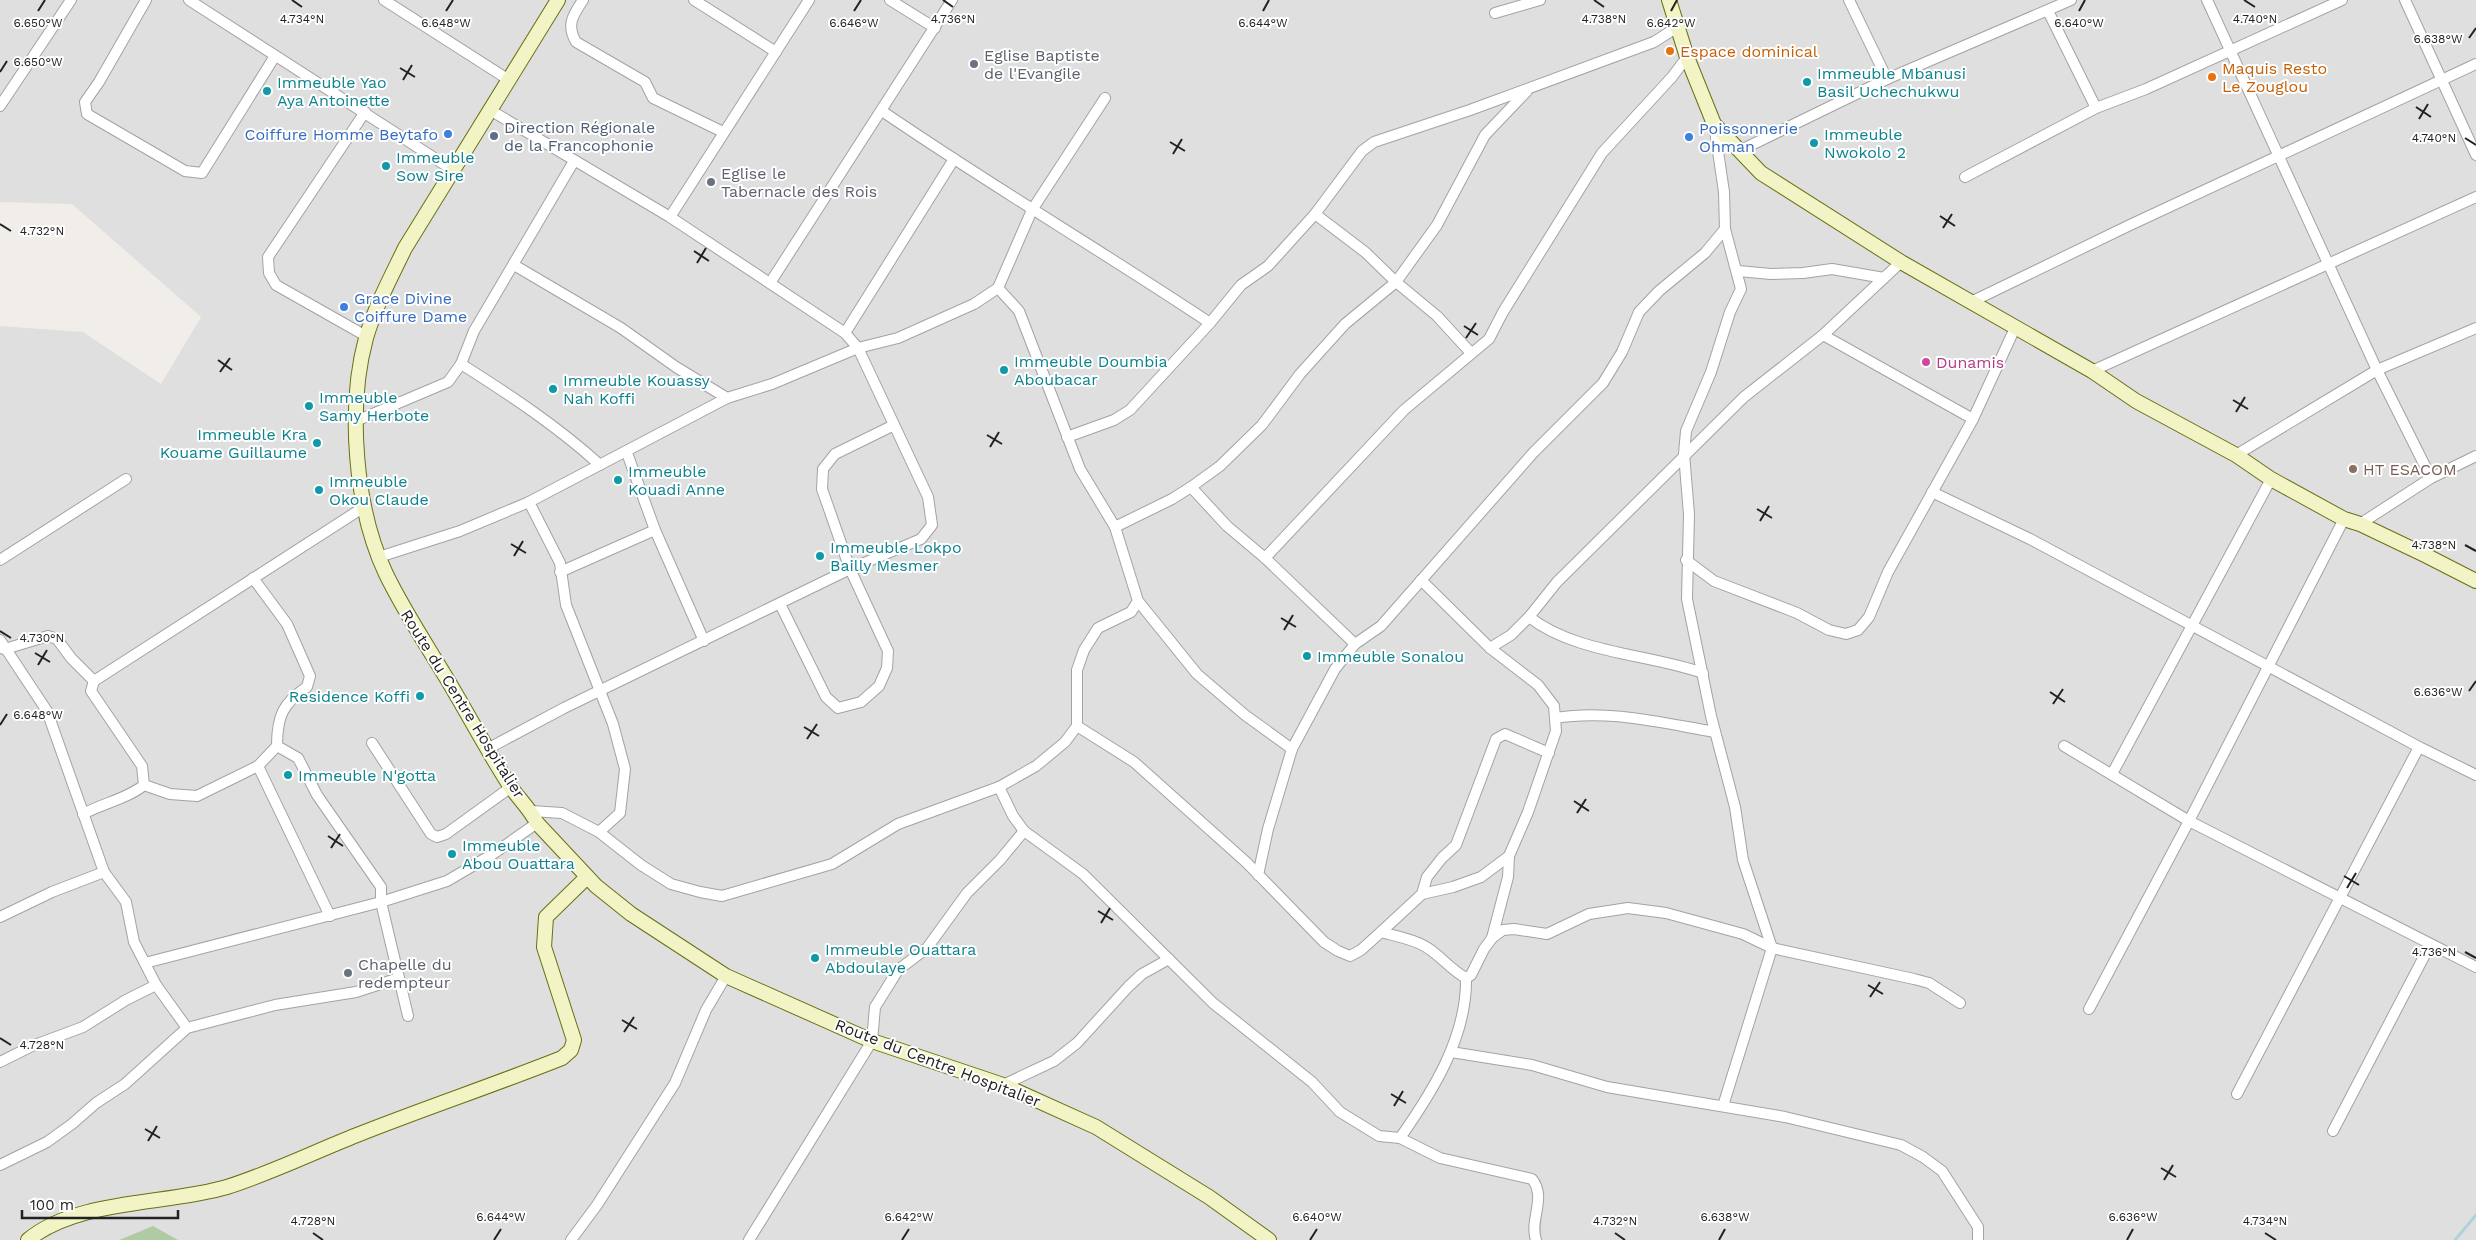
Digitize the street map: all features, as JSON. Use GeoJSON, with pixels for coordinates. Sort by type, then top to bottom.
{"type":"FeatureCollection","features":[{"type":"Feature","properties":{"kind":"street"},"geometry":{"type":"LineString","coordinates":[[0,106],[70,0]]}},
{"type":"Feature","properties":{"kind":"street"},"geometry":{"type":"LineString","coordinates":[[146,0],[100,82],[85,102],[87,114],[185,171],[202,174],[275,56]]}},
{"type":"Feature","properties":{"kind":"street"},"geometry":{"type":"LineString","coordinates":[[189,0],[453,170]]}},
{"type":"Feature","properties":{"kind":"street"},"geometry":{"type":"LineString","coordinates":[[384,0],[509,80]]}},
{"type":"Feature","properties":{"kind":"street","name":"Route du Centre Hospitalier"},"geometry":{"type":"LineString","coordinates":[[558,0],[405,248],[387,284],[366,336],[356,421],[357,468],[364,507],[379,557],[413,625],[511,787],[534,817],[587,877],[631,914],[726,976],[872,1041],[1003,1084],[1096,1127],[1209,1197],[1269,1240]]}},
{"type":"Feature","properties":{"kind":"street"},"geometry":{"type":"LineString","coordinates":[[583,0],[570,24],[571,34],[576,42],[645,82],[653,98],[723,132]]}},
{"type":"Feature","properties":{"kind":"street"},"geometry":{"type":"LineString","coordinates":[[694,0],[776,52]]}},
{"type":"Feature","properties":{"kind":"street"},"geometry":{"type":"LineString","coordinates":[[670,217],[809,0]]}},
{"type":"Feature","properties":{"kind":"street"},"geometry":{"type":"LineString","coordinates":[[890,0],[936,28]]}},
{"type":"Feature","properties":{"kind":"street"},"geometry":{"type":"LineString","coordinates":[[770,283],[936,28],[952,0]]}},
{"type":"Feature","properties":{"kind":"street"},"geometry":{"type":"LineString","coordinates":[[1495,13],[1540,0]]}},
{"type":"Feature","properties":{"kind":"street"},"geometry":{"type":"LineString","coordinates":[[1669,0],[1679,26],[1687,57],[1714,124],[1724,192],[1725,229],[1738,271],[1741,289],[1730,312],[1712,372],[1686,431],[1684,454],[1689,514],[1686,560],[1687,599],[1715,732],[1735,807],[1743,860],[1772,948],[1723,1106]]}},
{"type":"Feature","properties":{"kind":"street"},"geometry":{"type":"LineString","coordinates":[[1849,0],[1887,79]]}},
{"type":"Feature","properties":{"kind":"street"},"geometry":{"type":"LineString","coordinates":[[1739,151],[1887,79],[2071,0]]}},
{"type":"Feature","properties":{"kind":"street"},"geometry":{"type":"LineString","coordinates":[[2206,0],[2377,370],[2432,478]]}},
{"type":"Feature","properties":{"kind":"street"},"geometry":{"type":"LineString","coordinates":[[1965,177],[2096,108],[2146,89],[2342,0]]}},
{"type":"Feature","properties":{"kind":"street"},"geometry":{"type":"LineString","coordinates":[[2405,0],[2440,81],[2476,155]]}},
{"type":"Feature","properties":{"kind":"street"},"geometry":{"type":"LineString","coordinates":[[2048,11],[2096,108]]}},
{"type":"Feature","properties":{"kind":"street"},"geometry":{"type":"LineString","coordinates":[[1067,437],[1114,420],[1130,410],[1210,323],[1241,285],[1268,266],[1315,214],[1362,151],[1374,142],[1654,42],[1679,26]]}},
{"type":"Feature","properties":{"kind":"street"},"geometry":{"type":"LineString","coordinates":[[1265,558],[1404,410],[1489,339],[1503,312],[1602,153],[1672,77],[1687,57]]}},
{"type":"Feature","properties":{"kind":"street"},"geometry":{"type":"LineString","coordinates":[[1973,302],[2130,225],[2476,64]]}},
{"type":"Feature","properties":{"kind":"street"},"geometry":{"type":"LineString","coordinates":[[1114,527],[1172,499],[1191,487],[1220,466],[1262,426],[1300,374],[1345,324],[1396,282],[1437,225],[1485,136],[1529,88]]}},
{"type":"Feature","properties":{"kind":"street"},"geometry":{"type":"LineString","coordinates":[[379,557],[460,531],[529,502],[627,453],[727,398],[772,384],[858,348],[898,338],[974,304],[998,288],[1032,210],[1105,98]]}},
{"type":"Feature","properties":{"kind":"street"},"geometry":{"type":"LineString","coordinates":[[489,748],[850,570],[921,539],[932,525],[928,497],[858,348],[845,333],[670,217],[490,110]]}},
{"type":"Feature","properties":{"kind":"street"},"geometry":{"type":"LineString","coordinates":[[882,111],[954,160],[1141,276],[1210,323]]}},
{"type":"Feature","properties":{"kind":"street"},"geometry":{"type":"LineString","coordinates":[[365,112],[268,257],[269,273],[276,285],[366,336]]}},
{"type":"Feature","properties":{"kind":"street"},"geometry":{"type":"LineString","coordinates":[[1714,124],[1761,173],[1902,262],[2092,371],[2136,401],[2236,455],[2271,479],[2344,519],[2360,524],[2476,581]]}},
{"type":"Feature","properties":{"kind":"street"},"geometry":{"type":"LineString","coordinates":[[845,333],[954,160]]}},
{"type":"Feature","properties":{"kind":"street"},"geometry":{"type":"LineString","coordinates":[[356,421],[448,382],[461,364],[474,331],[574,161]]}},
{"type":"Feature","properties":{"kind":"street"},"geometry":{"type":"LineString","coordinates":[[2092,371],[2329,265],[2476,196]]}},
{"type":"Feature","properties":{"kind":"street"},"geometry":{"type":"LineString","coordinates":[[1315,214],[1365,252],[1396,282],[1437,316],[1471,353]]}},
{"type":"Feature","properties":{"kind":"street"},"geometry":{"type":"LineString","coordinates":[[1258,875],[1264,841],[1292,749],[1335,669],[1355,644],[1381,626],[1532,453],[1604,384],[1622,352],[1639,312],[1659,291],[1705,253],[1725,229]]}},
{"type":"Feature","properties":{"kind":"street"},"geometry":{"type":"LineString","coordinates":[[1490,648],[1511,635],[1529,617],[1557,582],[1684,454],[1744,397],[1823,335],[1902,262]]}},
{"type":"Feature","properties":{"kind":"street"},"geometry":{"type":"LineString","coordinates":[[514,264],[621,328],[727,398]]}},
{"type":"Feature","properties":{"kind":"street"},"geometry":{"type":"LineString","coordinates":[[1738,271],[1771,274],[1803,273],[1832,268],[1884,278]]}},
{"type":"Feature","properties":{"kind":"street"},"geometry":{"type":"LineString","coordinates":[[998,288],[1019,311],[1080,469],[1114,527],[1138,601],[1197,674],[1244,715],[1292,749]]}},
{"type":"Feature","properties":{"kind":"street"},"geometry":{"type":"LineString","coordinates":[[1686,560],[1714,581],[1797,613],[1829,630],[1846,634],[1858,630],[1869,617],[1888,572],[1974,419],[2015,328]]}},
{"type":"Feature","properties":{"kind":"street"},"geometry":{"type":"LineString","coordinates":[[2236,455],[2377,370],[2476,328]]}},
{"type":"Feature","properties":{"kind":"street"},"geometry":{"type":"LineString","coordinates":[[1823,335],[1974,419]]}},
{"type":"Feature","properties":{"kind":"street"},"geometry":{"type":"LineString","coordinates":[[461,364],[520,402],[576,443],[600,465]]}},
{"type":"Feature","properties":{"kind":"street"},"geometry":{"type":"LineString","coordinates":[[780,604],[826,698],[838,708],[861,702],[879,686],[887,668],[888,651],[850,570],[822,489],[823,469],[835,454],[894,425]]}},
{"type":"Feature","properties":{"kind":"street"},"geometry":{"type":"LineString","coordinates":[[627,453],[656,530],[704,641]]}},
{"type":"Feature","properties":{"kind":"street"},"geometry":{"type":"LineString","coordinates":[[2360,524],[2432,478],[2476,456]]}},
{"type":"Feature","properties":{"kind":"street"},"geometry":{"type":"LineString","coordinates":[[0,560],[126,479]]}},
{"type":"Feature","properties":{"kind":"street"},"geometry":{"type":"LineString","coordinates":[[2112,774],[2271,479]]}},
{"type":"Feature","properties":{"kind":"street"},"geometry":{"type":"LineString","coordinates":[[1191,487],[1227,526],[1265,558],[1355,644]]}},
{"type":"Feature","properties":{"kind":"street"},"geometry":{"type":"LineString","coordinates":[[1932,492],[2030,539],[2419,747],[2476,775]]}},
{"type":"Feature","properties":{"kind":"street"},"geometry":{"type":"LineString","coordinates":[[529,502],[560,564],[566,605],[613,724],[625,769],[620,813],[599,832]]}},
{"type":"Feature","properties":{"kind":"street"},"geometry":{"type":"LineString","coordinates":[[144,785],[142,766],[92,691],[94,681],[364,507]]}},
{"type":"Feature","properties":{"kind":"street"},"geometry":{"type":"LineString","coordinates":[[2089,1009],[2189,821],[2344,519]]}},
{"type":"Feature","properties":{"kind":"street"},"geometry":{"type":"LineString","coordinates":[[560,572],[656,530]]}},
{"type":"Feature","properties":{"kind":"street"},"geometry":{"type":"LineString","coordinates":[[144,785],[170,794],[197,796],[258,766],[277,746],[277,724],[289,699],[307,687],[310,676],[288,624],[253,578]]}},
{"type":"Feature","properties":{"kind":"street"},"geometry":{"type":"LineString","coordinates":[[1421,580],[1490,648],[1538,685],[1554,706],[1556,731],[1528,812],[1509,856],[1508,877],[1492,938],[1472,975],[1466,978]]}},
{"type":"Feature","properties":{"kind":"street"},"geometry":{"type":"LineString","coordinates":[[145,963],[330,916],[447,881],[493,854],[534,817],[562,813],[599,832],[641,865],[671,884],[722,896],[832,864],[898,824],[999,787],[1036,766],[1065,742],[1077,726],[1077,670],[1084,650],[1098,628],[1131,612],[1138,601]]}},
{"type":"Feature","properties":{"kind":"street"},"geometry":{"type":"LineString","coordinates":[[1529,617],[1545,629],[1576,641],[1682,666],[1703,673]]}},
{"type":"Feature","properties":{"kind":"street"},"geometry":{"type":"LineString","coordinates":[[94,681],[71,658],[57,639],[48,636],[2,646],[47,711],[104,872],[126,902],[134,942],[156,985],[186,1028]]}},
{"type":"Feature","properties":{"kind":"street"},"geometry":{"type":"LineString","coordinates":[[1555,718],[1580,714],[1604,715],[1715,732]]}},
{"type":"Feature","properties":{"kind":"street"},"geometry":{"type":"LineString","coordinates":[[1077,726],[1134,762],[1258,875],[1324,942],[1350,956],[1361,950],[1422,894],[1453,887],[1481,876],[1509,856]]}},
{"type":"Feature","properties":{"kind":"street"},"geometry":{"type":"LineString","coordinates":[[1422,894],[1427,877],[1442,858],[1456,845],[1496,739],[1505,734],[1549,753]]}},
{"type":"Feature","properties":{"kind":"street"},"geometry":{"type":"LineString","coordinates":[[372,743],[431,834],[437,837],[446,834],[511,787]]}},
{"type":"Feature","properties":{"kind":"street"},"geometry":{"type":"LineString","coordinates":[[277,746],[298,758],[317,795],[381,888],[381,902],[408,1016]]}},
{"type":"Feature","properties":{"kind":"street"},"geometry":{"type":"LineString","coordinates":[[2064,746],[2189,821],[2476,967]]}},
{"type":"Feature","properties":{"kind":"street"},"geometry":{"type":"LineString","coordinates":[[2237,1094],[2342,898],[2419,747]]}},
{"type":"Feature","properties":{"kind":"street"},"geometry":{"type":"LineString","coordinates":[[258,766],[330,916]]}},
{"type":"Feature","properties":{"kind":"street"},"geometry":{"type":"LineString","coordinates":[[83,814],[111,800],[134,794],[144,785]]}},
{"type":"Feature","properties":{"kind":"street"},"geometry":{"type":"LineString","coordinates":[[999,787],[1013,816],[1024,831],[1083,874],[1213,1003],[1312,1082],[1340,1112],[1379,1136],[1400,1138],[1440,1158],[1532,1179],[1539,1196],[1534,1227],[1536,1240]]}},
{"type":"Feature","properties":{"kind":"street"},"geometry":{"type":"LineString","coordinates":[[749,1240],[872,1041],[875,1007],[898,970],[927,948],[967,892],[1000,860],[1024,831]]}},
{"type":"Feature","properties":{"kind":"street"},"geometry":{"type":"LineString","coordinates":[[0,917],[52,892],[104,872]]}},
{"type":"Feature","properties":{"kind":"street"},"geometry":{"type":"LineString","coordinates":[[28,1240],[35,1234],[86,1211],[192,1195],[227,1186],[366,1131],[562,1058],[571,1050],[574,1040],[544,947],[546,917],[587,877]]}},
{"type":"Feature","properties":{"kind":"street"},"geometry":{"type":"LineString","coordinates":[[1492,938],[1503,930],[1514,929],[1534,934],[1554,933],[1589,914],[1628,908],[1666,913],[1743,934],[1757,939],[1772,948],[1922,981],[1950,995],[1960,1003]]}},
{"type":"Feature","properties":{"kind":"street"},"geometry":{"type":"LineString","coordinates":[[1381,932],[1420,943],[1456,973],[1466,978]]}},
{"type":"Feature","properties":{"kind":"street"},"geometry":{"type":"LineString","coordinates":[[2333,1131],[2430,945]]}},
{"type":"Feature","properties":{"kind":"street"},"geometry":{"type":"LineString","coordinates":[[1003,1084],[1054,1061],[1078,1043],[1142,974],[1169,959]]}},
{"type":"Feature","properties":{"kind":"street"},"geometry":{"type":"LineString","coordinates":[[571,1240],[597,1204],[675,1083],[706,1010],[726,976]]}},
{"type":"Feature","properties":{"kind":"street"},"geometry":{"type":"LineString","coordinates":[[0,1165],[47,1142],[72,1124],[96,1103],[125,1084],[186,1028],[275,1005],[356,992],[399,978]]}},
{"type":"Feature","properties":{"kind":"street"},"geometry":{"type":"LineString","coordinates":[[1400,1138],[1451,1052],[1466,1002],[1466,978]]}},
{"type":"Feature","properties":{"kind":"street"},"geometry":{"type":"LineString","coordinates":[[0,1062],[32,1046],[83,1028],[126,1000],[156,985]]}},
{"type":"Feature","properties":{"kind":"street"},"geometry":{"type":"LineString","coordinates":[[1451,1052],[1532,1065],[1608,1087],[1803,1121],[1874,1138],[1908,1149],[1942,1170],[1978,1227],[1978,1240]]}},
{"type":"Feature","properties":{"kind":"shaded area"},"geometry":{"type":"Polygon","coordinates":[[[0,0],[2476,0],[2476,1240],[0,1240],[0,326],[83,332],[161,384],[201,317],[72,204],[0,202],[0,0]]]}},
{"type":"Feature","properties":{"kind":"green space"},"geometry":{"type":"Polygon","coordinates":[[[153,1226],[178,1240],[119,1240],[153,1226]]]}},
{"type":"Feature","properties":{"kind":"waterway"},"geometry":{"type":"LineString","coordinates":[[2455,1240],[2476,1215]]}},
{"type":"Feature","properties":{"kind":"place","name":"Espace dominical"},"geometry":{"type":"Point","coordinates":[1670,51]}},
{"type":"Feature","properties":{"kind":"place","name":"Eglise Baptiste de l'Evangile"},"geometry":{"type":"Point","coordinates":[974,64]}},
{"type":"Feature","properties":{"kind":"place","name":"Maquis Resto Le Zouglou"},"geometry":{"type":"Point","coordinates":[2212,77]}},
{"type":"Feature","properties":{"kind":"place","name":"Immeuble Mbanusi Basil Uchechukwu"},"geometry":{"type":"Point","coordinates":[1807,82]}},
{"type":"Feature","properties":{"kind":"place","name":"Immeuble Yao Aya Antoinette"},"geometry":{"type":"Point","coordinates":[267,91]}},
{"type":"Feature","properties":{"kind":"place","name":"Coiffure Homme Beytafo"},"geometry":{"type":"Point","coordinates":[448,134]}},
{"type":"Feature","properties":{"kind":"place","name":"Direction Régionale de la Francophonie"},"geometry":{"type":"Point","coordinates":[494,136]}},
{"type":"Feature","properties":{"kind":"place","name":"Poissonnerie Ohman"},"geometry":{"type":"Point","coordinates":[1689,137]}},
{"type":"Feature","properties":{"kind":"place","name":"Immeuble Nwokolo 2"},"geometry":{"type":"Point","coordinates":[1814,143]}},
{"type":"Feature","properties":{"kind":"place","name":"Immeuble Sow Sire"},"geometry":{"type":"Point","coordinates":[386,166]}},
{"type":"Feature","properties":{"kind":"place","name":"Eglise le Tabernacle des Rois"},"geometry":{"type":"Point","coordinates":[711,182]}},
{"type":"Feature","properties":{"kind":"place","name":"Grace Divine Coiffure Dame"},"geometry":{"type":"Point","coordinates":[344,307]}},
{"type":"Feature","properties":{"kind":"place","name":"Dunamis"},"geometry":{"type":"Point","coordinates":[1926,362]}},
{"type":"Feature","properties":{"kind":"place","name":"Immeuble Doumbia Aboubacar"},"geometry":{"type":"Point","coordinates":[1004,370]}},
{"type":"Feature","properties":{"kind":"place","name":"Immeuble Kouassy Nah Koffi"},"geometry":{"type":"Point","coordinates":[553,389]}},
{"type":"Feature","properties":{"kind":"place","name":"Immeuble Samy Herbote"},"geometry":{"type":"Point","coordinates":[309,406]}},
{"type":"Feature","properties":{"kind":"place","name":"Immeuble Kra Kouame Guillaume"},"geometry":{"type":"Point","coordinates":[317,443]}},
{"type":"Feature","properties":{"kind":"place","name":"HT ESACOM"},"geometry":{"type":"Point","coordinates":[2353,469]}},
{"type":"Feature","properties":{"kind":"place","name":"Immeuble Kouadi Anne"},"geometry":{"type":"Point","coordinates":[618,480]}},
{"type":"Feature","properties":{"kind":"place","name":"Immeuble Okou Claude"},"geometry":{"type":"Point","coordinates":[319,490]}},
{"type":"Feature","properties":{"kind":"place","name":"Immeuble Lokpo Bailly Mesmer"},"geometry":{"type":"Point","coordinates":[820,556]}},
{"type":"Feature","properties":{"kind":"place","name":"Immeuble Sonalou"},"geometry":{"type":"Point","coordinates":[1307,656]}},
{"type":"Feature","properties":{"kind":"place","name":"Residence Koffi"},"geometry":{"type":"Point","coordinates":[420,696]}},
{"type":"Feature","properties":{"kind":"place","name":"Immeuble N'gotta"},"geometry":{"type":"Point","coordinates":[288,775]}},
{"type":"Feature","properties":{"kind":"place","name":"Immeuble Abou Ouattara"},"geometry":{"type":"Point","coordinates":[452,854]}},
{"type":"Feature","properties":{"kind":"place","name":"Immeuble Ouattara Abdoulaye"},"geometry":{"type":"Point","coordinates":[815,958]}},
{"type":"Feature","properties":{"kind":"place","name":"Chapelle du redempteur"},"geometry":{"type":"Point","coordinates":[348,973]}}]}
